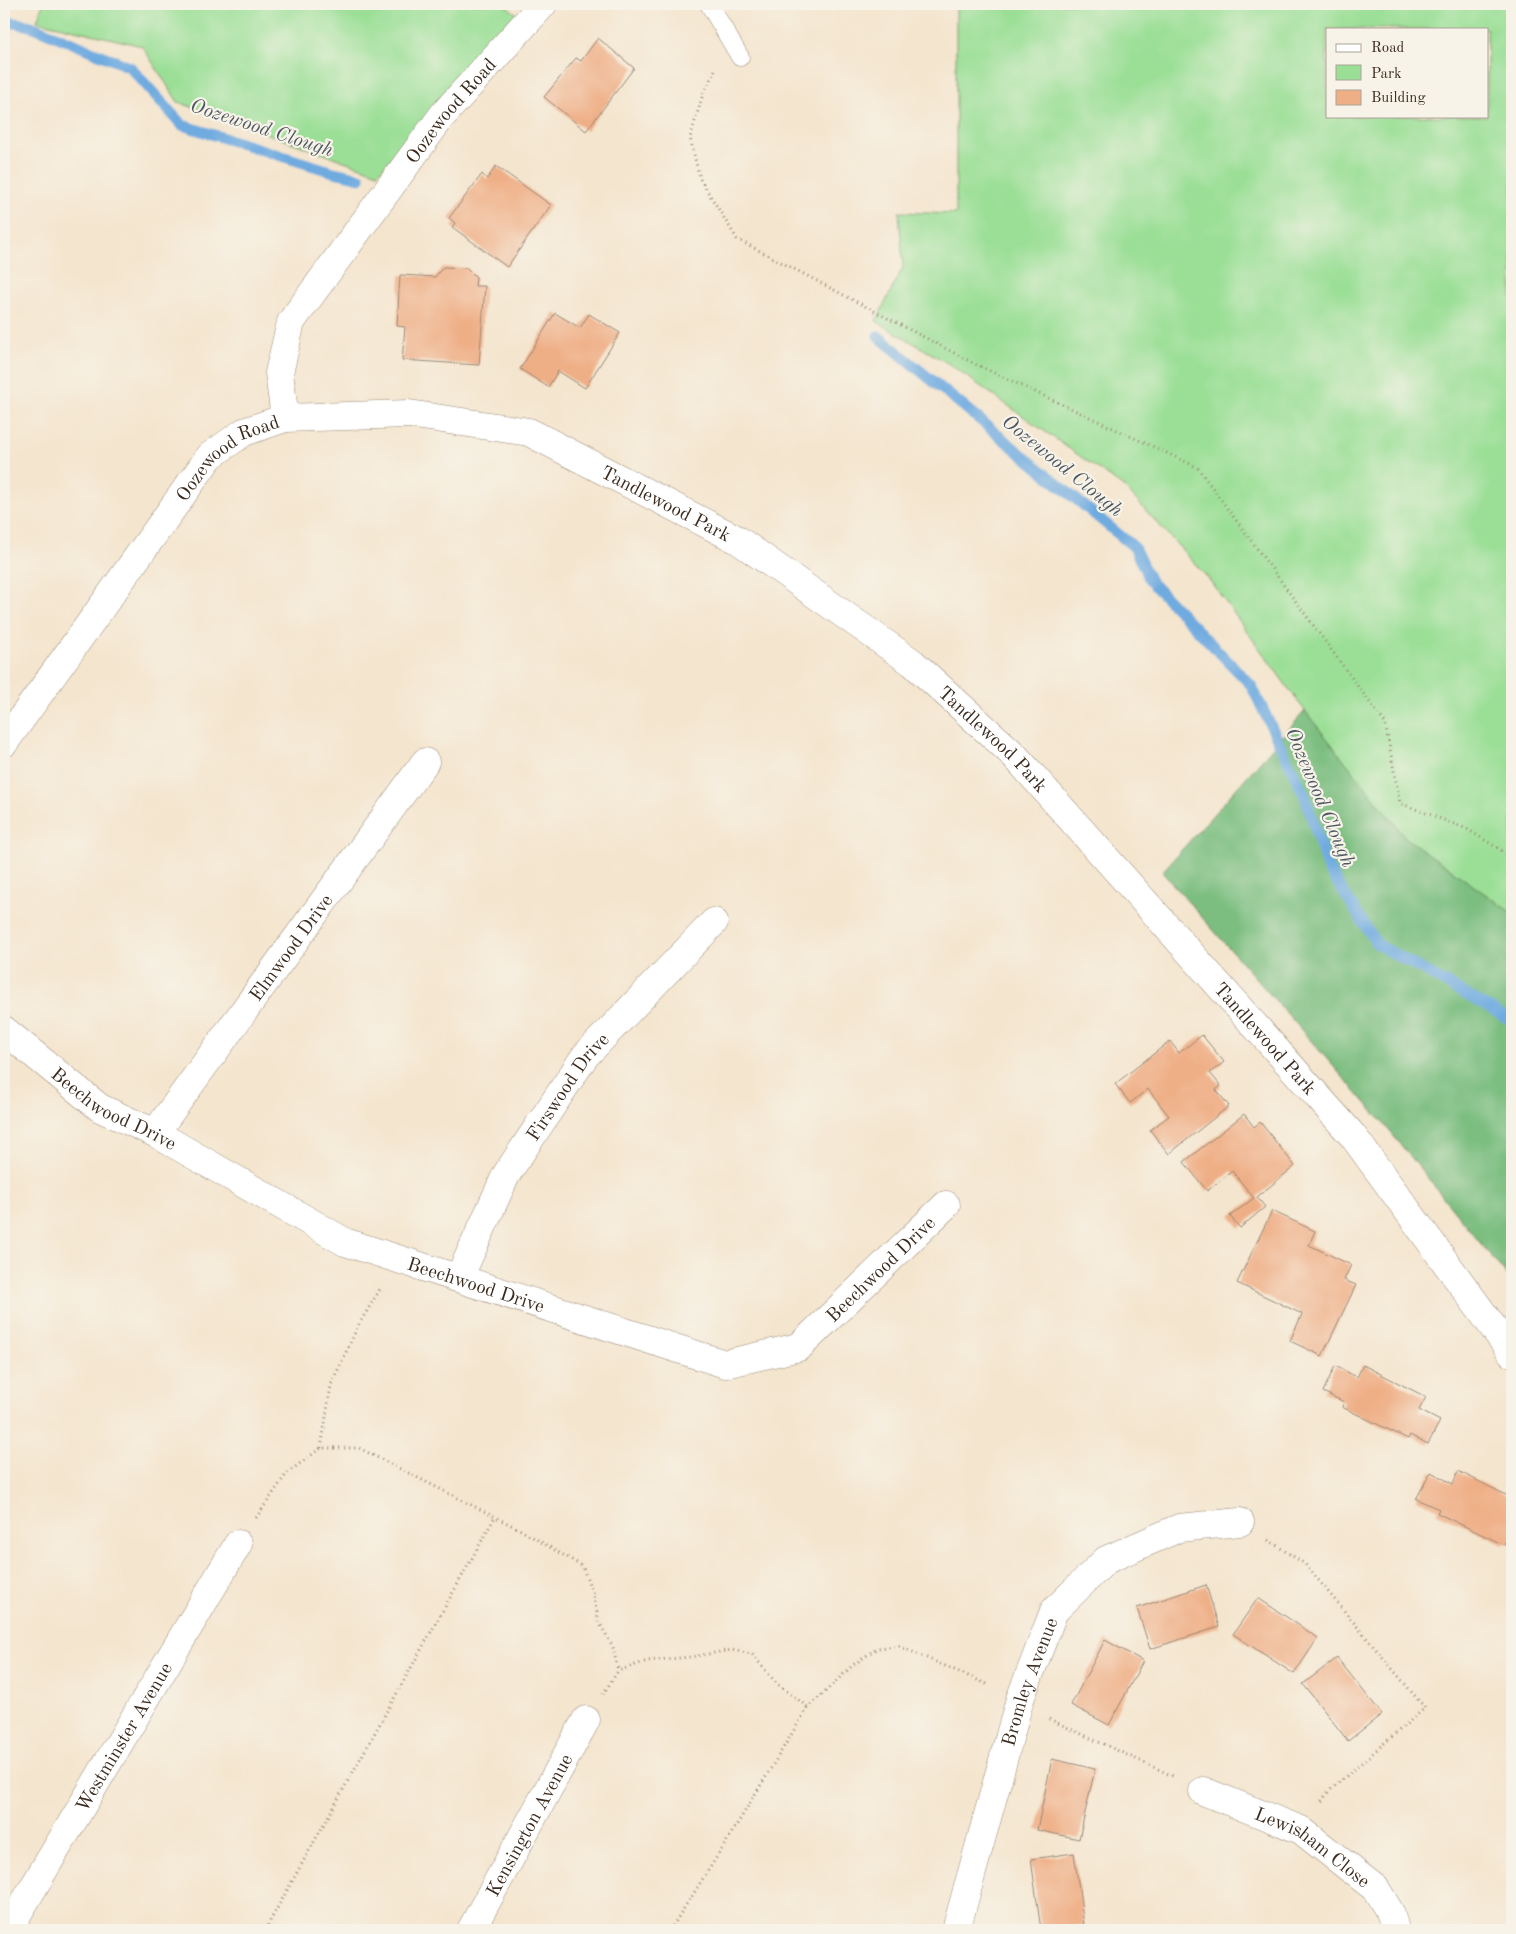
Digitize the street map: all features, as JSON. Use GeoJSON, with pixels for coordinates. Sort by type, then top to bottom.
{"type":"FeatureCollection","features":[{"type":"Feature","properties":{"kind":"street","name":"Oozewood Road"},"geometry":{"type":"LineString","coordinates":[[4,743],[210,456],[244,432],[285,418],[279,373],[291,322],[442,116],[543,4]]}},
{"type":"Feature","properties":{"kind":"street","name":"Tandlewood Park"},"geometry":{"type":"LineString","coordinates":[[285,418],[409,414],[528,432],[738,540],[913,663],[1015,756],[1353,1136],[1512,1353]]}},
{"type":"Feature","properties":{"kind":"street","name":"Elmwood Drive"},"geometry":{"type":"LineString","coordinates":[[155,1133],[425,762]]}},
{"type":"Feature","properties":{"kind":"street","name":"Firswood Drive"},"geometry":{"type":"LineString","coordinates":[[459,1278],[506,1176],[585,1056],[714,922]]}},
{"type":"Feature","properties":{"kind":"street","name":"Beechwood Drive"},"geometry":{"type":"LineString","coordinates":[[4,1030],[100,1108],[155,1133],[345,1242],[725,1364],[799,1347],[946,1205]]}},
{"type":"Feature","properties":{"kind":"street","name":"Bromley Avenue"},"geometry":{"type":"LineString","coordinates":[[956,1930],[1020,1699],[1054,1611],[1106,1560],[1179,1528],[1240,1522]]}},
{"type":"Feature","properties":{"kind":"street","name":"Westminster Avenue"},"geometry":{"type":"LineString","coordinates":[[8,1930],[238,1544]]}},
{"type":"Feature","properties":{"kind":"street","name":"Kensington Avenue"},"geometry":{"type":"LineString","coordinates":[[471,1930],[586,1720]]}},
{"type":"Feature","properties":{"kind":"street","name":"Lewisham Close"},"geometry":{"type":"LineString","coordinates":[[1203,1791],[1301,1830],[1376,1889],[1391,1914],[1395,1930]]}},
{"type":"Feature","properties":{"kind":"lane"},"geometry":{"type":"LineString","coordinates":[[709,4],[740,57]]}},
{"type":"Feature","properties":{"kind":"path"},"geometry":{"type":"LineString","coordinates":[[730,40],[703,94],[690,138],[700,178],[737,239],[977,364],[1197,467],[1385,722],[1400,803],[1467,830],[1512,857]]}},
{"type":"Feature","properties":{"kind":"path"},"geometry":{"type":"LineString","coordinates":[[321,1448],[331,1384],[358,1326],[398,1259]]}},
{"type":"Feature","properties":{"kind":"path"},"geometry":{"type":"LineString","coordinates":[[238,1544],[287,1473],[321,1448],[359,1448],[495,1517],[582,1566],[592,1591],[599,1622],[613,1647],[618,1671]]}},
{"type":"Feature","properties":{"kind":"path"},"geometry":{"type":"LineString","coordinates":[[265,1930],[495,1517]]}},
{"type":"Feature","properties":{"kind":"path"},"geometry":{"type":"LineString","coordinates":[[1240,1522],[1304,1564],[1425,1708],[1329,1791],[1301,1830]]}},
{"type":"Feature","properties":{"kind":"path"},"geometry":{"type":"LineString","coordinates":[[670,1930],[722,1849],[808,1706],[853,1665],[877,1648],[899,1646],[1020,1699],[1038,1714],[1203,1791]]}},
{"type":"Feature","properties":{"kind":"path"},"geometry":{"type":"LineString","coordinates":[[586,1720],[618,1671],[647,1662],[732,1650],[752,1654],[776,1684],[808,1706]]}},
{"type":"Feature","properties":{"kind":"green space"},"geometry":{"type":"Polygon","coordinates":[[[43,4],[504,4],[517,14],[378,173],[178,102],[142,46],[37,21],[43,4]]]}},
{"type":"Feature","properties":{"kind":"green space"},"geometry":{"type":"Polygon","coordinates":[[[956,4],[1512,4],[1512,913],[1406,838],[1305,711],[1208,578],[1125,488],[949,364],[876,321],[903,267],[899,212],[956,214],[956,4]]]}},
{"type":"Feature","properties":{"kind":"green space"},"geometry":{"type":"Polygon","coordinates":[[[1305,711],[1406,838],[1512,913],[1512,1282],[1379,1118],[1162,872],[1305,711]]]}},
{"type":"Feature","properties":{"kind":"building"},"geometry":{"type":"Polygon","coordinates":[[[598,38],[634,68],[586,131],[544,97],[576,58],[581,61],[598,38]]]}},
{"type":"Feature","properties":{"kind":"building"},"geometry":{"type":"Polygon","coordinates":[[[496,166],[551,205],[507,267],[452,227],[455,223],[449,218],[482,174],[487,179],[496,166]]]}},
{"type":"Feature","properties":{"kind":"building"},"geometry":{"type":"Polygon","coordinates":[[[443,267],[467,268],[476,277],[475,286],[485,286],[479,365],[402,360],[405,327],[397,326],[400,275],[435,277],[443,267]]]}},
{"type":"Feature","properties":{"kind":"building"},"geometry":{"type":"Polygon","coordinates":[[[555,313],[580,328],[589,314],[620,333],[585,388],[558,371],[548,387],[520,369],[555,313]]]}},
{"type":"Feature","properties":{"kind":"building"},"geometry":{"type":"Polygon","coordinates":[[[1202,1035],[1224,1062],[1210,1073],[1221,1086],[1216,1090],[1229,1106],[1169,1154],[1150,1130],[1169,1116],[1148,1089],[1130,1103],[1115,1084],[1170,1041],[1179,1053],[1202,1035]]]}},
{"type":"Feature","properties":{"kind":"building"},"geometry":{"type":"Polygon","coordinates":[[[1244,1114],[1254,1127],[1260,1122],[1295,1166],[1257,1197],[1265,1207],[1240,1228],[1230,1216],[1254,1198],[1232,1171],[1207,1191],[1184,1162],[1244,1114]]]}},
{"type":"Feature","properties":{"kind":"building"},"geometry":{"type":"Polygon","coordinates":[[[1272,1211],[1315,1231],[1309,1245],[1351,1265],[1344,1280],[1356,1285],[1322,1356],[1290,1341],[1302,1314],[1237,1283],[1272,1211]]]}},
{"type":"Feature","properties":{"kind":"building"},"geometry":{"type":"Polygon","coordinates":[[[1363,1365],[1426,1397],[1419,1410],[1440,1421],[1428,1444],[1410,1435],[1408,1439],[1342,1407],[1344,1402],[1323,1392],[1335,1366],[1357,1377],[1363,1365]]]}},
{"type":"Feature","properties":{"kind":"building"},"geometry":{"type":"Polygon","coordinates":[[[1458,1471],[1512,1498],[1512,1545],[1505,1542],[1504,1545],[1437,1513],[1439,1509],[1416,1499],[1431,1472],[1453,1484],[1458,1471]]]}},
{"type":"Feature","properties":{"kind":"building"},"geometry":{"type":"Polygon","coordinates":[[[1206,1585],[1219,1627],[1150,1649],[1137,1608],[1206,1585]]]}},
{"type":"Feature","properties":{"kind":"building"},"geometry":{"type":"Polygon","coordinates":[[[1258,1598],[1318,1638],[1294,1674],[1233,1634],[1258,1598]]]}},
{"type":"Feature","properties":{"kind":"building"},"geometry":{"type":"Polygon","coordinates":[[[1105,1640],[1143,1661],[1109,1725],[1071,1705],[1105,1640]]]}},
{"type":"Feature","properties":{"kind":"building"},"geometry":{"type":"Polygon","coordinates":[[[1337,1658],[1382,1714],[1348,1741],[1303,1684],[1337,1658]]]}},
{"type":"Feature","properties":{"kind":"building"},"geometry":{"type":"Polygon","coordinates":[[[1052,1759],[1095,1769],[1079,1839],[1037,1830],[1052,1759]]]}},
{"type":"Feature","properties":{"kind":"building"},"geometry":{"type":"Polygon","coordinates":[[[1074,1853],[1084,1925],[1041,1930],[1031,1859],[1074,1853]]]}},
{"type":"Feature","properties":{"kind":"waterway","name":"Oozewood Clough"},"geometry":{"type":"LineString","coordinates":[[4,21],[31,26],[130,67],[182,125],[330,171],[360,178]]}},
{"type":"Feature","properties":{"kind":"waterway","name":"Oozewood Clough"},"geometry":{"type":"LineString","coordinates":[[878,336],[1134,547],[1150,581],[1251,685],[1305,796],[1327,867],[1377,944],[1512,1021]]}}]}
